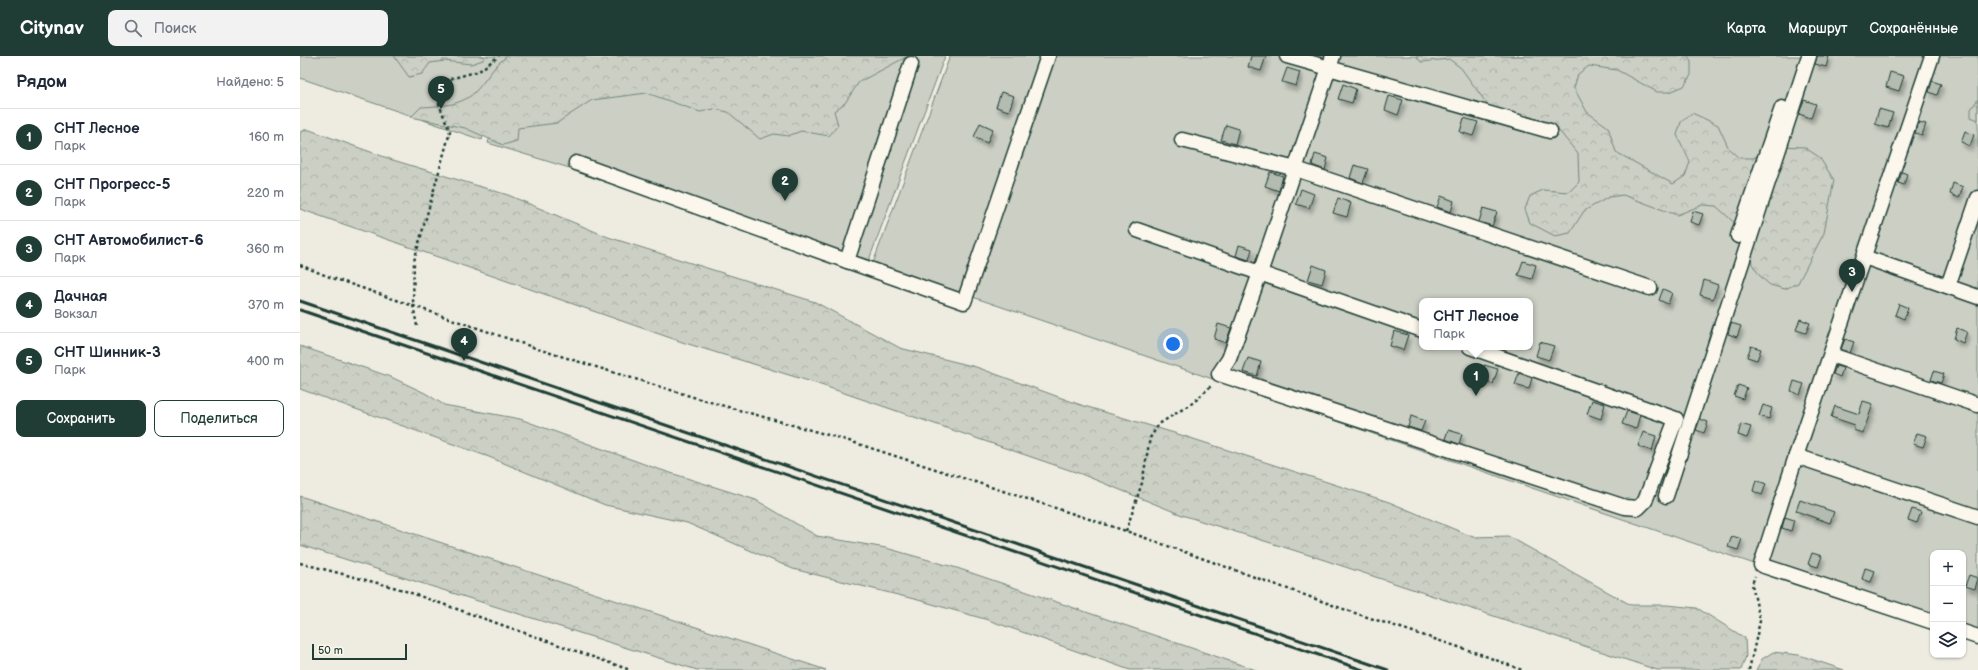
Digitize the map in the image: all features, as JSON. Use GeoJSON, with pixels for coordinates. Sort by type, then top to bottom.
{"type":"FeatureCollection","features":[{"type":"Feature","properties":{"kind":"street"},"geometry":{"type":"LineString","coordinates":[[576,164],[964,302],[1048,56]]}},
{"type":"Feature","properties":{"kind":"street"},"geometry":{"type":"LineString","coordinates":[[1287,56],[1331,62],[1550,131]]}},
{"type":"Feature","properties":{"kind":"street"},"geometry":{"type":"LineString","coordinates":[[1738,236],[1799,56]]}},
{"type":"Feature","properties":{"kind":"street"},"geometry":{"type":"LineString","coordinates":[[1666,496],[1809,56]]}},
{"type":"Feature","properties":{"kind":"street"},"geometry":{"type":"LineString","coordinates":[[1930,621],[1761,565],[1796,456],[1932,56]]}},
{"type":"Feature","properties":{"kind":"street"},"geometry":{"type":"LineString","coordinates":[[1331,62],[1260,273],[1229,359],[1219,374],[1624,507],[1638,508],[1646,501],[1676,419],[1479,350]]}},
{"type":"Feature","properties":{"kind":"street"},"geometry":{"type":"LineString","coordinates":[[847,261],[911,64]]}},
{"type":"Feature","properties":{"kind":"street"},"geometry":{"type":"LineString","coordinates":[[1182,140],[1296,169],[1650,288]]}},
{"type":"Feature","properties":{"kind":"street"},"geometry":{"type":"LineString","coordinates":[[1948,286],[1978,198]]}},
{"type":"Feature","properties":{"kind":"street"},"geometry":{"type":"LineString","coordinates":[[1136,230],[1419,329]]}},
{"type":"Feature","properties":{"kind":"street"},"geometry":{"type":"LineString","coordinates":[[1864,257],[1978,297]]}},
{"type":"Feature","properties":{"kind":"street"},"geometry":{"type":"LineString","coordinates":[[1831,355],[1978,405]]}},
{"type":"Feature","properties":{"kind":"street"},"geometry":{"type":"LineString","coordinates":[[1796,456],[1978,517]]}},
{"type":"Feature","properties":{"kind":"street"},"geometry":{"type":"LineString","coordinates":[[1966,633],[1978,637]]}},
{"type":"Feature","properties":{"kind":"path"},"geometry":{"type":"LineString","coordinates":[[417,326],[413,305],[414,261],[450,132],[439,104],[442,89],[450,79],[479,71],[499,56]]}},
{"type":"Feature","properties":{"kind":"path"},"geometry":{"type":"LineString","coordinates":[[300,265],[541,350],[703,400],[846,440],[1126,531],[1352,612],[1480,654],[1522,670]]}},
{"type":"Feature","properties":{"kind":"path"},"geometry":{"type":"LineString","coordinates":[[1126,531],[1142,483],[1150,438],[1159,424],[1194,402],[1210,388],[1219,374]]}},
{"type":"Feature","properties":{"kind":"path"},"geometry":{"type":"LineString","coordinates":[[300,563],[397,588],[630,670]]}},
{"type":"Feature","properties":{"kind":"path"},"geometry":{"type":"LineString","coordinates":[[1749,670],[1760,620],[1752,584],[1761,565]]}},
{"type":"Feature","properties":{"kind":"green space"},"geometry":{"type":"Polygon","coordinates":[[[300,56],[509,56],[482,140],[300,78],[300,56]]]}},
{"type":"Feature","properties":{"kind":"green space"},"geometry":{"type":"Polygon","coordinates":[[[394,56],[484,56],[483,60],[471,64],[444,61],[430,63],[422,74],[409,77],[394,56]]]}},
{"type":"Feature","properties":{"kind":"green space"},"geometry":{"type":"Polygon","coordinates":[[[507,56],[908,56],[859,82],[845,103],[834,111],[838,125],[829,136],[801,131],[788,136],[774,134],[760,139],[728,112],[714,109],[700,112],[647,93],[592,100],[557,123],[518,128],[517,141],[503,145],[465,128],[411,117],[421,107],[462,101],[474,93],[498,64],[507,56]]]}},
{"type":"Feature","properties":{"kind":"green space"},"geometry":{"type":"Polygon","coordinates":[[[516,56],[945,56],[869,260],[488,143],[516,56]]]}},
{"type":"Feature","properties":{"kind":"green space"},"geometry":{"type":"Polygon","coordinates":[[[950,56],[1978,56],[1978,640],[1966,636],[1966,550],[1930,550],[1930,624],[873,263],[950,56]]]}},
{"type":"Feature","properties":{"kind":"green space"},"geometry":{"type":"Polygon","coordinates":[[[1416,56],[1688,56],[1691,62],[1691,75],[1684,86],[1670,92],[1657,92],[1617,70],[1589,66],[1578,74],[1574,88],[1587,112],[1608,127],[1616,152],[1673,184],[1685,176],[1690,162],[1677,135],[1681,122],[1692,113],[1718,125],[1729,149],[1739,158],[1753,158],[1777,146],[1804,147],[1819,157],[1834,180],[1824,233],[1798,283],[1785,289],[1770,285],[1760,276],[1752,264],[1749,236],[1716,206],[1702,205],[1677,215],[1623,195],[1609,197],[1584,211],[1570,233],[1555,236],[1530,223],[1525,209],[1530,196],[1543,190],[1569,192],[1579,182],[1578,154],[1560,132],[1547,125],[1495,115],[1461,68],[1449,59],[1421,62],[1416,56]]]}},
{"type":"Feature","properties":{"kind":"green space"},"geometry":{"type":"Polygon","coordinates":[[[1978,99],[1978,120],[1971,117],[1971,109],[1978,99]]]}},
{"type":"Feature","properties":{"kind":"green space"},"geometry":{"type":"Polygon","coordinates":[[[307,129],[393,160],[508,195],[608,237],[815,302],[900,348],[976,367],[1081,405],[1181,435],[1389,502],[1473,537],[1508,536],[1631,605],[1667,605],[1697,608],[1745,638],[1746,656],[1741,670],[1657,670],[1312,556],[1182,515],[1081,474],[815,383],[685,343],[300,209],[300,132],[307,129]]]}},
{"type":"Feature","properties":{"kind":"green space"},"geometry":{"type":"Polygon","coordinates":[[[300,346],[391,377],[425,393],[444,405],[520,419],[655,468],[756,500],[817,536],[886,548],[957,568],[1256,670],[1130,670],[988,620],[918,600],[793,569],[687,523],[605,505],[489,457],[300,389],[300,346]]]}},
{"type":"Feature","properties":{"kind":"green space"},"geometry":{"type":"Polygon","coordinates":[[[300,496],[826,670],[697,670],[300,545],[300,496]]]}},
{"type":"Feature","properties":{"kind":"green space"},"geometry":{"type":"Polygon","coordinates":[[[1773,652],[1799,655],[1844,670],[1756,670],[1762,659],[1773,652]]]}},
{"type":"Feature","properties":{"kind":"building"},"geometry":{"type":"Polygon","coordinates":[[[1251,56],[1266,56],[1261,71],[1248,67],[1251,56]]]}},
{"type":"Feature","properties":{"kind":"building"},"geometry":{"type":"Polygon","coordinates":[[[1817,56],[1829,56],[1826,67],[1815,64],[1817,56]]]}},
{"type":"Feature","properties":{"kind":"building"},"geometry":{"type":"Polygon","coordinates":[[[1287,68],[1300,72],[1296,86],[1282,82],[1287,68]]]}},
{"type":"Feature","properties":{"kind":"building"},"geometry":{"type":"Polygon","coordinates":[[[1890,72],[1904,76],[1899,91],[1886,87],[1890,72]]]}},
{"type":"Feature","properties":{"kind":"building"},"geometry":{"type":"Polygon","coordinates":[[[1932,81],[1941,84],[1937,95],[1929,92],[1932,81]]]}},
{"type":"Feature","properties":{"kind":"building"},"geometry":{"type":"Polygon","coordinates":[[[1343,84],[1356,89],[1352,103],[1338,99],[1343,84]]]}},
{"type":"Feature","properties":{"kind":"building"},"geometry":{"type":"Polygon","coordinates":[[[1001,92],[1014,96],[1009,111],[996,107],[1001,92]]]}},
{"type":"Feature","properties":{"kind":"building"},"geometry":{"type":"Polygon","coordinates":[[[1389,96],[1403,100],[1398,115],[1385,110],[1389,96]]]}},
{"type":"Feature","properties":{"kind":"building"},"geometry":{"type":"Polygon","coordinates":[[[1804,100],[1816,104],[1811,118],[1799,114],[1804,100]]]}},
{"type":"Feature","properties":{"kind":"building"},"geometry":{"type":"Polygon","coordinates":[[[1879,109],[1893,113],[1888,128],[1875,124],[1879,109]]]}},
{"type":"Feature","properties":{"kind":"building"},"geometry":{"type":"Polygon","coordinates":[[[1464,118],[1478,122],[1473,136],[1460,132],[1464,118]]]}},
{"type":"Feature","properties":{"kind":"building"},"geometry":{"type":"Polygon","coordinates":[[[1919,122],[1926,124],[1922,135],[1915,133],[1919,122]]]}},
{"type":"Feature","properties":{"kind":"building"},"geometry":{"type":"Polygon","coordinates":[[[980,123],[993,129],[987,143],[974,137],[980,123]]]}},
{"type":"Feature","properties":{"kind":"building"},"geometry":{"type":"Polygon","coordinates":[[[1226,125],[1239,129],[1235,144],[1221,140],[1226,125]]]}},
{"type":"Feature","properties":{"kind":"building"},"geometry":{"type":"Polygon","coordinates":[[[1965,131],[1974,135],[1970,146],[1961,142],[1965,131]]]}},
{"type":"Feature","properties":{"kind":"building"},"geometry":{"type":"Polygon","coordinates":[[[1315,154],[1328,158],[1325,170],[1312,165],[1315,154]]]}},
{"type":"Feature","properties":{"kind":"building"},"geometry":{"type":"Polygon","coordinates":[[[1354,165],[1368,169],[1363,183],[1350,178],[1354,165]]]}},
{"type":"Feature","properties":{"kind":"building"},"geometry":{"type":"Polygon","coordinates":[[[1270,172],[1283,176],[1279,191],[1265,186],[1270,172]]]}},
{"type":"Feature","properties":{"kind":"building"},"geometry":{"type":"Polygon","coordinates":[[[1902,172],[1907,174],[1904,185],[1898,183],[1902,172]]]}},
{"type":"Feature","properties":{"kind":"building"},"geometry":{"type":"Polygon","coordinates":[[[1953,183],[1963,187],[1959,198],[1950,194],[1953,183]]]}},
{"type":"Feature","properties":{"kind":"building"},"geometry":{"type":"Polygon","coordinates":[[[1301,189],[1314,194],[1309,208],[1296,204],[1301,189]]]}},
{"type":"Feature","properties":{"kind":"building"},"geometry":{"type":"Polygon","coordinates":[[[1441,196],[1454,201],[1451,212],[1437,207],[1441,196]]]}},
{"type":"Feature","properties":{"kind":"building"},"geometry":{"type":"Polygon","coordinates":[[[1338,198],[1351,203],[1347,217],[1333,213],[1338,198]]]}},
{"type":"Feature","properties":{"kind":"building"},"geometry":{"type":"Polygon","coordinates":[[[1483,208],[1497,212],[1492,226],[1479,222],[1483,208]]]}},
{"type":"Feature","properties":{"kind":"building"},"geometry":{"type":"Polygon","coordinates":[[[1693,211],[1703,214],[1699,225],[1690,222],[1693,211]]]}},
{"type":"Feature","properties":{"kind":"building"},"geometry":{"type":"Polygon","coordinates":[[[1239,245],[1252,249],[1249,260],[1236,256],[1239,245]]]}},
{"type":"Feature","properties":{"kind":"building"},"geometry":{"type":"Polygon","coordinates":[[[1523,261],[1536,265],[1532,279],[1518,275],[1523,261]]]}},
{"type":"Feature","properties":{"kind":"building"},"geometry":{"type":"Polygon","coordinates":[[[1313,265],[1326,270],[1322,284],[1308,280],[1313,265]]]}},
{"type":"Feature","properties":{"kind":"building"},"geometry":{"type":"Polygon","coordinates":[[[1704,280],[1718,285],[1713,299],[1700,295],[1704,280]]]}},
{"type":"Feature","properties":{"kind":"building"},"geometry":{"type":"Polygon","coordinates":[[[1663,289],[1672,293],[1668,304],[1659,300],[1663,289]]]}},
{"type":"Feature","properties":{"kind":"building"},"geometry":{"type":"Polygon","coordinates":[[[1899,304],[1908,308],[1904,319],[1895,315],[1899,304]]]}},
{"type":"Feature","properties":{"kind":"building"},"geometry":{"type":"Polygon","coordinates":[[[1800,319],[1810,323],[1806,333],[1796,330],[1800,319]]]}},
{"type":"Feature","properties":{"kind":"building"},"geometry":{"type":"Polygon","coordinates":[[[1731,323],[1741,326],[1737,337],[1728,334],[1731,323]]]}},
{"type":"Feature","properties":{"kind":"building"},"geometry":{"type":"Polygon","coordinates":[[[1218,324],[1231,328],[1226,343],[1214,339],[1218,324]]]}},
{"type":"Feature","properties":{"kind":"building"},"geometry":{"type":"Polygon","coordinates":[[[1957,328],[1967,332],[1963,343],[1954,339],[1957,328]]]}},
{"type":"Feature","properties":{"kind":"building"},"geometry":{"type":"Polygon","coordinates":[[[1394,331],[1408,335],[1403,350],[1390,346],[1394,331]]]}},
{"type":"Feature","properties":{"kind":"building"},"geometry":{"type":"Polygon","coordinates":[[[1845,339],[1854,342],[1850,353],[1841,349],[1845,339]]]}},
{"type":"Feature","properties":{"kind":"building"},"geometry":{"type":"Polygon","coordinates":[[[1540,342],[1554,346],[1549,360],[1536,356],[1540,342]]]}},
{"type":"Feature","properties":{"kind":"building"},"geometry":{"type":"Polygon","coordinates":[[[1751,346],[1761,349],[1757,360],[1747,357],[1751,346]]]}},
{"type":"Feature","properties":{"kind":"building"},"geometry":{"type":"Polygon","coordinates":[[[1248,358],[1261,362],[1257,376],[1243,372],[1248,358]]]}},
{"type":"Feature","properties":{"kind":"building"},"geometry":{"type":"Polygon","coordinates":[[[1484,365],[1498,369],[1493,384],[1480,380],[1484,365]]]}},
{"type":"Feature","properties":{"kind":"building"},"geometry":{"type":"Polygon","coordinates":[[[1836,366],[1843,368],[1840,377],[1833,374],[1836,366]]]}},
{"type":"Feature","properties":{"kind":"building"},"geometry":{"type":"Polygon","coordinates":[[[1934,371],[1944,374],[1941,383],[1931,380],[1934,371]]]}},
{"type":"Feature","properties":{"kind":"building"},"geometry":{"type":"Polygon","coordinates":[[[1519,373],[1532,378],[1529,389],[1515,385],[1519,373]]]}},
{"type":"Feature","properties":{"kind":"building"},"geometry":{"type":"Polygon","coordinates":[[[1794,381],[1804,384],[1800,395],[1791,391],[1794,381]]]}},
{"type":"Feature","properties":{"kind":"building"},"geometry":{"type":"Polygon","coordinates":[[[1738,385],[1747,388],[1743,399],[1734,396],[1738,385]]]}},
{"type":"Feature","properties":{"kind":"building"},"geometry":{"type":"Polygon","coordinates":[[[1592,400],[1605,404],[1601,419],[1587,414],[1592,400]]]}},
{"type":"Feature","properties":{"kind":"building"},"geometry":{"type":"Polygon","coordinates":[[[1863,401],[1873,404],[1863,433],[1853,430],[1855,425],[1831,417],[1835,406],[1859,414],[1863,401]]]}},
{"type":"Feature","properties":{"kind":"building"},"geometry":{"type":"Polygon","coordinates":[[[1763,405],[1772,408],[1769,419],[1759,416],[1763,405]]]}},
{"type":"Feature","properties":{"kind":"building"},"geometry":{"type":"Polygon","coordinates":[[[1627,411],[1640,415],[1636,429],[1622,424],[1627,411]]]}},
{"type":"Feature","properties":{"kind":"building"},"geometry":{"type":"Polygon","coordinates":[[[1411,416],[1425,421],[1421,431],[1408,427],[1411,416]]]}},
{"type":"Feature","properties":{"kind":"building"},"geometry":{"type":"Polygon","coordinates":[[[1700,419],[1708,422],[1704,433],[1696,430],[1700,419]]]}},
{"type":"Feature","properties":{"kind":"building"},"geometry":{"type":"Polygon","coordinates":[[[1741,424],[1751,427],[1747,438],[1738,435],[1741,424]]]}},
{"type":"Feature","properties":{"kind":"building"},"geometry":{"type":"Polygon","coordinates":[[[1448,430],[1462,434],[1459,444],[1445,439],[1448,430]]]}},
{"type":"Feature","properties":{"kind":"building"},"geometry":{"type":"Polygon","coordinates":[[[1643,432],[1656,436],[1652,451],[1638,446],[1643,432]]]}},
{"type":"Feature","properties":{"kind":"building"},"geometry":{"type":"Polygon","coordinates":[[[1917,433],[1927,436],[1923,447],[1913,444],[1917,433]]]}},
{"type":"Feature","properties":{"kind":"building"},"geometry":{"type":"Polygon","coordinates":[[[1756,480],[1766,484],[1762,495],[1753,491],[1756,480]]]}},
{"type":"Feature","properties":{"kind":"building"},"geometry":{"type":"Polygon","coordinates":[[[1800,500],[1834,512],[1830,523],[1796,511],[1800,500]]]}},
{"type":"Feature","properties":{"kind":"building"},"geometry":{"type":"Polygon","coordinates":[[[1912,509],[1921,512],[1917,523],[1908,520],[1912,509]]]}},
{"type":"Feature","properties":{"kind":"building"},"geometry":{"type":"Polygon","coordinates":[[[1785,517],[1794,520],[1791,531],[1782,528],[1785,517]]]}},
{"type":"Feature","properties":{"kind":"building"},"geometry":{"type":"Polygon","coordinates":[[[1732,536],[1742,539],[1738,550],[1728,547],[1732,536]]]}},
{"type":"Feature","properties":{"kind":"building"},"geometry":{"type":"Polygon","coordinates":[[[1812,553],[1822,556],[1818,567],[1808,564],[1812,553]]]}},
{"type":"Feature","properties":{"kind":"building"},"geometry":{"type":"Polygon","coordinates":[[[1865,568],[1875,571],[1871,582],[1862,579],[1865,568]]]}},
{"type":"Feature","properties":{"kind":"building"},"geometry":{"type":"Polygon","coordinates":[[[1969,575],[1978,578],[1975,589],[1966,586],[1969,575]]]}},
{"type":"Feature","properties":{"kind":"railway"},"geometry":{"type":"LineString","coordinates":[[300,301],[1388,670]]}},
{"type":"Feature","properties":{"kind":"railway"},"geometry":{"type":"LineString","coordinates":[[300,310],[1363,670]]}},
{"type":"Feature","properties":{"kind":"place","name":"СНТ Шинник-3"},"geometry":{"type":"Point","coordinates":[441,109]}},
{"type":"Feature","properties":{"kind":"place","name":"СНТ Прогресс-5"},"geometry":{"type":"Point","coordinates":[785,201]}},
{"type":"Feature","properties":{"kind":"place","name":"СНТ Автомобилист-6"},"geometry":{"type":"Point","coordinates":[1852,292]}},
{"type":"Feature","properties":{"kind":"place","name":"Дачная"},"geometry":{"type":"Point","coordinates":[464,361]}},
{"type":"Feature","properties":{"kind":"place","name":"СНТ Лесное"},"geometry":{"type":"Point","coordinates":[1476,396]}}]}
